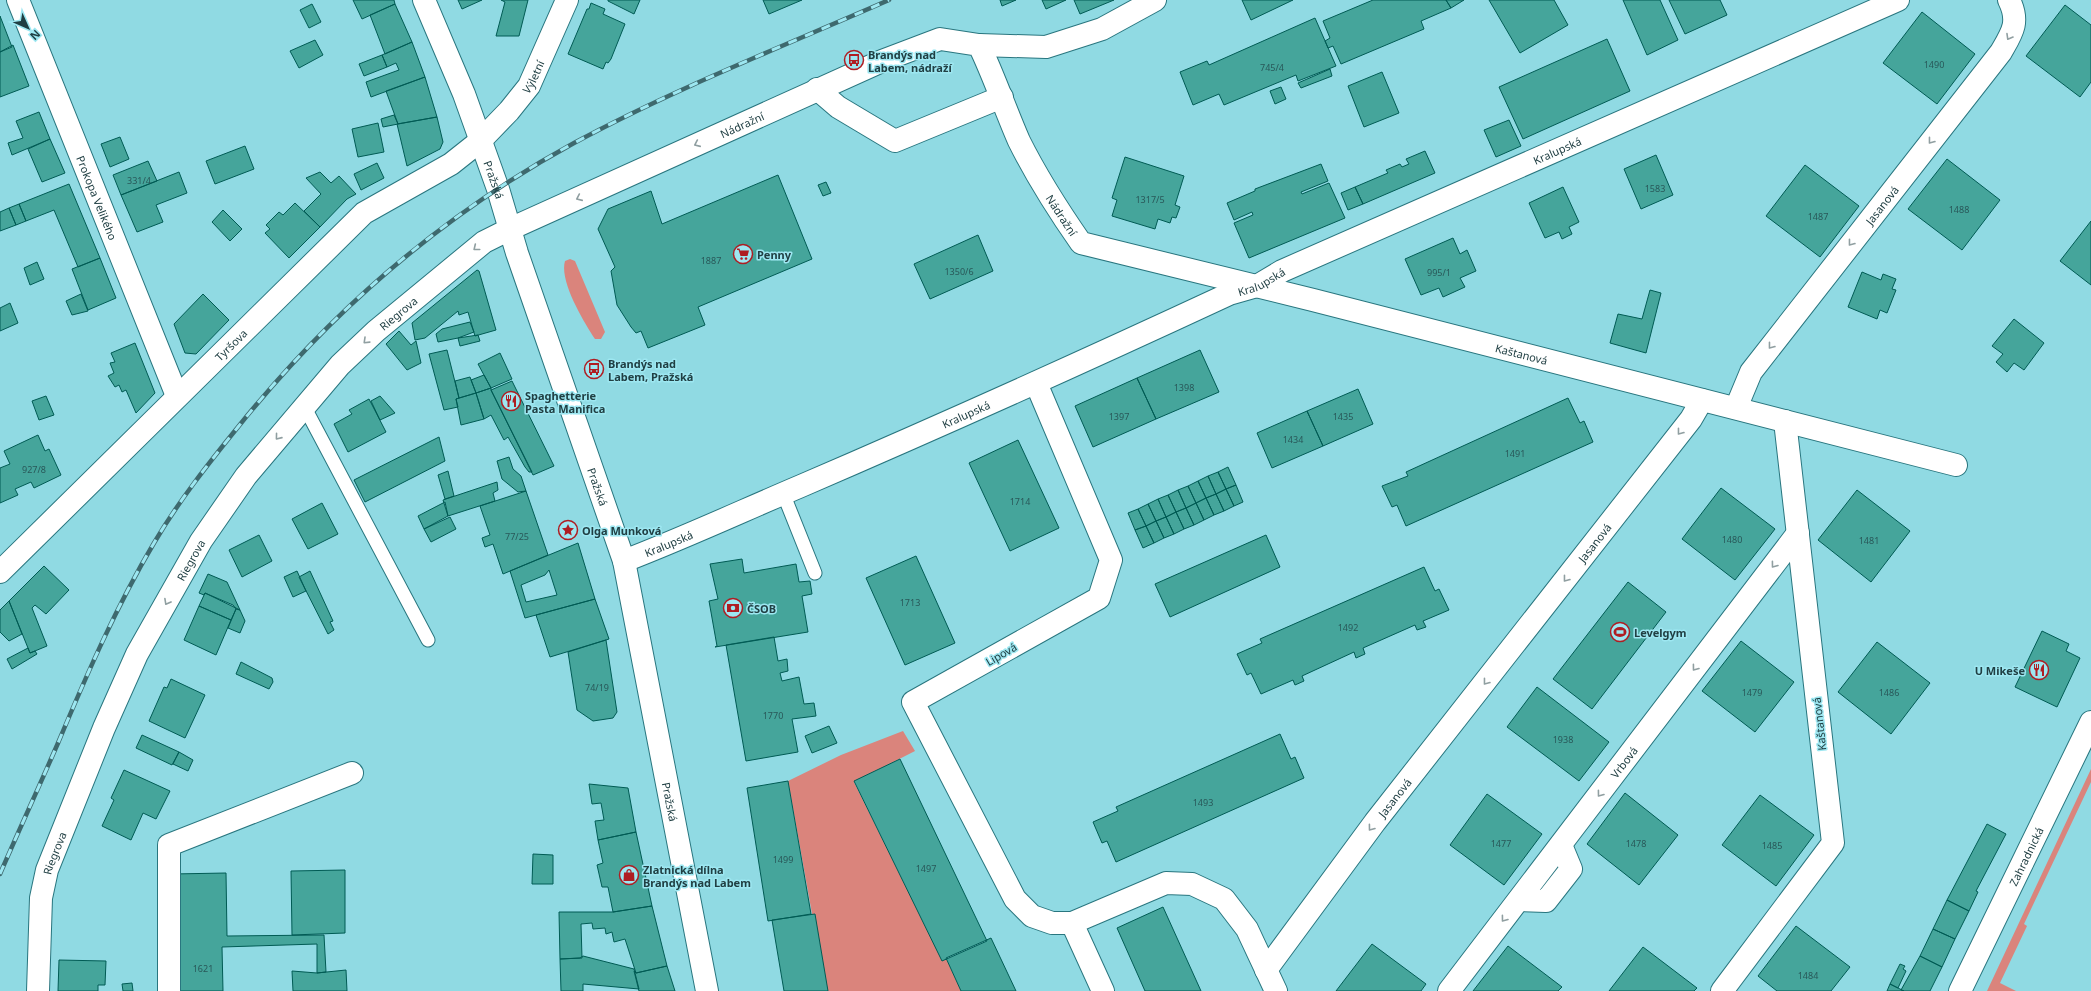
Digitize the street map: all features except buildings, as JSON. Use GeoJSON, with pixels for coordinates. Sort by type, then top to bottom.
{"type":"FeatureCollection","features":[{"type":"Feature","properties":{"kind":"street","name":"Prokopa Velikého"},"geometry":{"type":"LineString","coordinates":[[18,0],[177,396]]}},
{"type":"Feature","properties":{"kind":"street","name":"Pražská"},"geometry":{"type":"LineString","coordinates":[[424,0],[455,73],[480,141],[624,561],[707,991]]}},
{"type":"Feature","properties":{"kind":"street","name":"Výletní"},"geometry":{"type":"LineString","coordinates":[[480,141],[509,111],[529,86],[567,0]]}},
{"type":"Feature","properties":{"kind":"street","name":"Nádražní"},"geometry":{"type":"LineString","coordinates":[[510,229],[882,61],[940,39],[979,45],[1046,47],[1102,29],[1155,0]]}},
{"type":"Feature","properties":{"kind":"street","name":"Kralupská"},"geometry":{"type":"LineString","coordinates":[[624,561],[683,538],[907,441],[1229,294],[1257,286],[1289,268],[1898,0]]}},
{"type":"Feature","properties":{"kind":"street","name":"Jasanová"},"geometry":{"type":"LineString","coordinates":[[1736,408],[1751,372],[2001,52],[2015,28],[2010,0]]}},
{"type":"Feature","properties":{"kind":"street","name":"Nádražní"},"geometry":{"type":"LineString","coordinates":[[979,45],[1019,140],[1048,197],[1081,242],[1257,286]]}},
{"type":"Feature","properties":{"kind":"street"},"geometry":{"type":"LineString","coordinates":[[817,90],[838,107],[895,141],[1002,97]]}},
{"type":"Feature","properties":{"kind":"street","name":"Tyršova"},"geometry":{"type":"LineString","coordinates":[[0,572],[364,213],[451,164],[480,141]]}},
{"type":"Feature","properties":{"kind":"street","name":"Riegrova"},"geometry":{"type":"LineString","coordinates":[[38,991],[41,898],[47,870],[104,728],[137,654],[201,541],[246,476],[340,365],[376,331],[484,242],[510,229]]}},
{"type":"Feature","properties":{"kind":"street","name":"Kaštanová"},"geometry":{"type":"LineString","coordinates":[[1257,286],[1956,465]]}},
{"type":"Feature","properties":{"kind":"street","name":"Lipová"},"geometry":{"type":"LineString","coordinates":[[1036,383],[1111,560],[1099,598],[913,702],[1014,899],[1032,916],[1052,923],[1072,923]]}},
{"type":"Feature","properties":{"kind":"street","name":"Jasanová"},"geometry":{"type":"LineString","coordinates":[[1266,970],[1375,822],[1691,419],[1702,400]]}},
{"type":"Feature","properties":{"kind":"street","name":"Kaštanová"},"geometry":{"type":"LineString","coordinates":[[1722,991],[1833,843],[1785,421]]}},
{"type":"Feature","properties":{"kind":"street","name":"Vrbová"},"geometry":{"type":"LineString","coordinates":[[1450,991],[1798,534]]}},
{"type":"Feature","properties":{"kind":"street","name":"Zahradnická"},"geometry":{"type":"LineString","coordinates":[[1960,991],[2091,722]]}},
{"type":"Feature","properties":{"kind":"street"},"geometry":{"type":"LineString","coordinates":[[169,991],[169,845],[352,773]]}},
{"type":"Feature","properties":{"kind":"street"},"geometry":{"type":"LineString","coordinates":[[1103,991],[1072,923],[1166,883],[1192,884],[1224,899],[1247,929],[1276,991]]}},
{"type":"Feature","properties":{"kind":"lane"},"geometry":{"type":"LineString","coordinates":[[304,406],[428,640]]}},
{"type":"Feature","properties":{"kind":"lane"},"geometry":{"type":"LineString","coordinates":[[783,494],[815,573]]}},
{"type":"Feature","properties":{"kind":"shaded area"},"geometry":{"type":"Polygon","coordinates":[[[570,259],[575,261],[605,332],[601,339],[595,339],[579,312],[569,290],[564,269],[565,261],[570,259]]]}},
{"type":"Feature","properties":{"kind":"shaded area"},"geometry":{"type":"Polygon","coordinates":[[[903,731],[915,751],[854,782],[942,960],[946,958],[961,991],[826,991],[788,781],[841,755],[903,731]]]}},
{"type":"Feature","properties":{"kind":"shaded area"},"geometry":{"type":"Polygon","coordinates":[[[2091,769],[2091,782],[2024,924],[2027,926],[2000,983],[2016,991],[1987,991],[2091,769]]]}},
{"type":"Feature","properties":{"kind":"railway"},"geometry":{"type":"LineString","coordinates":[[0,874],[103,641],[140,567],[163,528],[205,469],[274,384],[312,343],[392,268],[434,234],[479,201],[526,171],[574,143],[651,104],[730,68],[889,0]]}},
{"type":"Feature","properties":{"kind":"place","name":"Brandýs nad Labem, nádraží"},"geometry":{"type":"Point","coordinates":[854,60]}},
{"type":"Feature","properties":{"kind":"place","name":"Penny"},"geometry":{"type":"Point","coordinates":[743,254]}},
{"type":"Feature","properties":{"kind":"place","name":"Brandýs nad Labem, Pražská"},"geometry":{"type":"Point","coordinates":[594,369]}},
{"type":"Feature","properties":{"kind":"place","name":"Spaghetterie Pasta Manifica"},"geometry":{"type":"Point","coordinates":[511,401]}},
{"type":"Feature","properties":{"kind":"place","name":"Olga Munková"},"geometry":{"type":"Point","coordinates":[568,530]}},
{"type":"Feature","properties":{"kind":"place","name":"ČSOB"},"geometry":{"type":"Point","coordinates":[733,608]}},
{"type":"Feature","properties":{"kind":"place","name":"Levelgym"},"geometry":{"type":"Point","coordinates":[1620,632]}},
{"type":"Feature","properties":{"kind":"place","name":"U Mikeše"},"geometry":{"type":"Point","coordinates":[2039,670]}},
{"type":"Feature","properties":{"kind":"place","name":"Zlatnická dílna Brandýs nad Labem"},"geometry":{"type":"Point","coordinates":[629,875]}}]}
